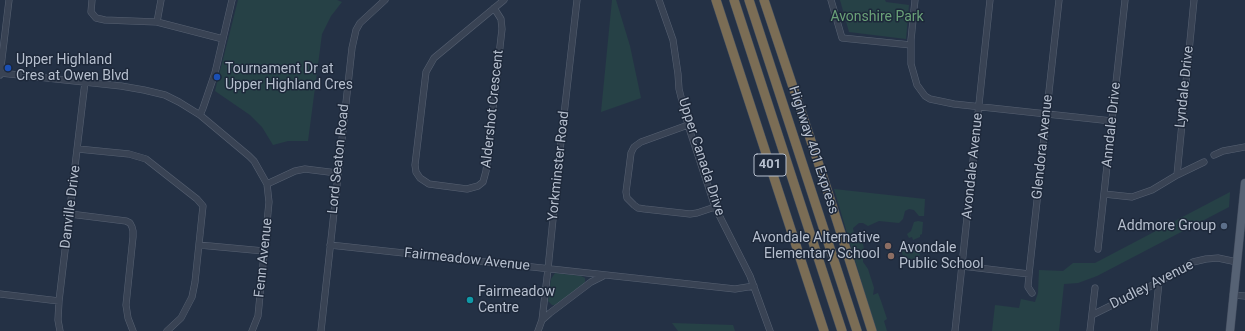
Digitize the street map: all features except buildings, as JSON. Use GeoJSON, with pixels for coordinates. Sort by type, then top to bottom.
{"type":"FeatureCollection","features":[{"type":"Feature","properties":{"kind":"highway","name":"401"},"geometry":{"type":"LineString","coordinates":[[716,0],[824,331]]}},
{"type":"Feature","properties":{"kind":"highway","name":"Highway 401 Express"},"geometry":{"type":"LineString","coordinates":[[734,0],[842,331]]}},
{"type":"Feature","properties":{"kind":"highway","name":"Highway 401 Express"},"geometry":{"type":"LineString","coordinates":[[749,0],[857,331]]}},
{"type":"Feature","properties":{"kind":"highway"},"geometry":{"type":"LineString","coordinates":[[764,0],[872,331]]}},
{"type":"Feature","properties":{"kind":"highway"},"geometry":{"type":"LineString","coordinates":[[769,0],[802,103],[807,130]]}},
{"type":"Feature","properties":{"kind":"main road"},"geometry":{"type":"LineString","coordinates":[[1230,331],[1245,183]]}},
{"type":"Feature","properties":{"kind":"street"},"geometry":{"type":"LineString","coordinates":[[0,77],[9,0]]}},
{"type":"Feature","properties":{"kind":"street"},"geometry":{"type":"LineString","coordinates":[[92,0],[91,12],[96,18],[157,22],[223,39]]}},
{"type":"Feature","properties":{"kind":"street"},"geometry":{"type":"LineString","coordinates":[[157,22],[161,0]]}},
{"type":"Feature","properties":{"kind":"street"},"geometry":{"type":"LineString","coordinates":[[200,115],[209,92],[232,0]]}},
{"type":"Feature","properties":{"kind":"street","name":"Lord Seaton Road"},"geometry":{"type":"LineString","coordinates":[[321,331],[337,173],[354,37],[356,30],[364,18],[385,0]]}},
{"type":"Feature","properties":{"kind":"street","name":"Aldershot Crescent"},"geometry":{"type":"LineString","coordinates":[[494,8],[501,19],[502,29],[486,171],[483,182],[478,186],[468,189],[429,184],[420,178],[416,172],[415,165],[426,72],[434,58],[494,8],[504,0]]}},
{"type":"Feature","properties":{"kind":"street","name":"Yorkminster Road"},"geometry":{"type":"LineString","coordinates":[[538,331],[542,320],[548,270],[577,0]]}},
{"type":"Feature","properties":{"kind":"street","name":"Upper Canada Drive"},"geometry":{"type":"LineString","coordinates":[[659,0],[673,40],[679,89],[688,125],[715,207],[750,276],[770,331]]}},
{"type":"Feature","properties":{"kind":"street"},"geometry":{"type":"LineString","coordinates":[[831,0],[842,38],[911,45]]}},
{"type":"Feature","properties":{"kind":"street"},"geometry":{"type":"LineString","coordinates":[[915,0],[911,64],[917,85],[925,96],[943,103],[1112,121]]}},
{"type":"Feature","properties":{"kind":"street","name":"Avondale Avenue"},"geometry":{"type":"LineString","coordinates":[[955,331],[990,0]]}},
{"type":"Feature","properties":{"kind":"street","name":"Glendora Avenue"},"geometry":{"type":"LineString","coordinates":[[1032,294],[1028,287],[1029,274],[1059,0]]}},
{"type":"Feature","properties":{"kind":"street","name":"Anndale Drive"},"geometry":{"type":"LineString","coordinates":[[1098,249],[1125,0]]}},
{"type":"Feature","properties":{"kind":"street","name":"Lyndale Drive"},"geometry":{"type":"LineString","coordinates":[[1177,175],[1194,0]]}},
{"type":"Feature","properties":{"kind":"street"},"geometry":{"type":"LineString","coordinates":[[0,73],[135,89],[159,94],[179,102],[200,115],[249,156],[254,161],[266,184],[295,171],[305,169],[337,173]]}},
{"type":"Feature","properties":{"kind":"street","name":"Danville Drive"},"geometry":{"type":"LineString","coordinates":[[60,331],[58,320],[59,301],[85,82]]}},
{"type":"Feature","properties":{"kind":"street"},"geometry":{"type":"LineString","coordinates":[[688,125],[641,142],[634,147],[631,152],[626,192],[627,198],[638,208],[690,214],[715,207]]}},
{"type":"Feature","properties":{"kind":"street"},"geometry":{"type":"LineString","coordinates":[[1214,156],[1223,151],[1245,147]]}},
{"type":"Feature","properties":{"kind":"street"},"geometry":{"type":"LineString","coordinates":[[78,149],[140,156],[152,163],[197,199],[203,206],[192,297],[181,318],[167,331]]}},
{"type":"Feature","properties":{"kind":"street"},"geometry":{"type":"LineString","coordinates":[[1104,194],[1132,197],[1152,190],[1177,175],[1204,162]]}},
{"type":"Feature","properties":{"kind":"street","name":"Fenn Avenue"},"geometry":{"type":"LineString","coordinates":[[252,331],[258,316],[269,210],[266,184]]}},
{"type":"Feature","properties":{"kind":"street"},"geometry":{"type":"LineString","coordinates":[[70,214],[126,221],[132,227],[134,231],[126,305],[128,318],[133,331]]}},
{"type":"Feature","properties":{"kind":"street"},"geometry":{"type":"LineString","coordinates":[[199,245],[264,251]]}},
{"type":"Feature","properties":{"kind":"street","name":"Fairmeadow Avenue"},"geometry":{"type":"LineString","coordinates":[[330,245],[603,276],[735,289],[754,286]]}},
{"type":"Feature","properties":{"kind":"street","name":"Dudley Avenue"},"geometry":{"type":"LineString","coordinates":[[1092,315],[1159,282],[1193,262],[1218,258],[1237,262]]}},
{"type":"Feature","properties":{"kind":"street"},"geometry":{"type":"LineString","coordinates":[[962,266],[1029,274]]}},
{"type":"Feature","properties":{"kind":"street"},"geometry":{"type":"LineString","coordinates":[[542,320],[591,282],[603,276]]}},
{"type":"Feature","properties":{"kind":"street"},"geometry":{"type":"LineString","coordinates":[[1154,331],[1159,282]]}},
{"type":"Feature","properties":{"kind":"street"},"geometry":{"type":"LineString","coordinates":[[1090,331],[1095,288]]}},
{"type":"Feature","properties":{"kind":"street"},"geometry":{"type":"LineString","coordinates":[[0,294],[59,301]]}},
{"type":"Feature","properties":{"kind":"street"},"geometry":{"type":"LineString","coordinates":[[1233,295],[1245,296]]}},
{"type":"Feature","properties":{"kind":"green space"},"geometry":{"type":"Polygon","coordinates":[[[238,0],[337,0],[342,2],[331,16],[322,34],[308,141],[288,141],[273,145],[262,127],[250,115],[215,91],[238,0]]]}},
{"type":"Feature","properties":{"kind":"green space"},"geometry":{"type":"Polygon","coordinates":[[[612,0],[616,0],[630,46],[641,98],[601,112],[612,0]]]}},
{"type":"Feature","properties":{"kind":"green space","name":"Avonshire Park"},"geometry":{"type":"Polygon","coordinates":[[[840,0],[885,0],[886,2],[909,5],[906,39],[849,32],[840,0]]]}},
{"type":"Feature","properties":{"kind":"green space"},"geometry":{"type":"Polygon","coordinates":[[[834,189],[925,199],[924,216],[919,216],[914,210],[909,209],[905,211],[903,219],[899,223],[879,221],[868,226],[863,223],[859,223],[853,228],[854,235],[863,244],[863,262],[868,269],[874,288],[873,295],[878,293],[881,301],[887,319],[884,321],[887,331],[876,331],[834,189]]]}},
{"type":"Feature","properties":{"kind":"green space"},"geometry":{"type":"Polygon","coordinates":[[[1230,192],[1229,207],[1097,276],[1078,283],[1064,284],[1059,331],[992,331],[995,305],[1019,308],[1021,299],[1035,302],[1038,293],[1039,270],[1063,271],[1073,263],[1095,263],[1230,192]]]}},
{"type":"Feature","properties":{"kind":"green space"},"geometry":{"type":"Polygon","coordinates":[[[914,222],[923,222],[922,234],[920,237],[913,240],[912,237],[909,238],[907,234],[911,231],[914,222]]]}},
{"type":"Feature","properties":{"kind":"green space"},"geometry":{"type":"Polygon","coordinates":[[[918,244],[920,250],[919,263],[914,259],[904,259],[901,250],[918,244]]]}},
{"type":"Feature","properties":{"kind":"green space"},"geometry":{"type":"Polygon","coordinates":[[[555,273],[581,276],[585,278],[585,282],[582,286],[555,305],[552,305],[548,301],[551,279],[555,273]]]}},
{"type":"Feature","properties":{"kind":"green space"},"geometry":{"type":"Polygon","coordinates":[[[672,323],[733,325],[735,331],[678,331],[672,323]]]}},
{"type":"Feature","properties":{"kind":"place","name":"Upper Highland Cres at Owen Blvd"},"geometry":{"type":"Point","coordinates":[8,68]}},
{"type":"Feature","properties":{"kind":"place","name":"Tournament Dr at Upper Highland Cres"},"geometry":{"type":"Point","coordinates":[217,77]}},
{"type":"Feature","properties":{"kind":"place","name":"Addmore Group"},"geometry":{"type":"Point","coordinates":[1224,226]}},
{"type":"Feature","properties":{"kind":"place","name":"Avondale Alternative Elementary School"},"geometry":{"type":"Point","coordinates":[888,246]}},
{"type":"Feature","properties":{"kind":"place","name":"Avondale Public School"},"geometry":{"type":"Point","coordinates":[891,256]}},
{"type":"Feature","properties":{"kind":"place","name":"Fairmeadow Centre"},"geometry":{"type":"Point","coordinates":[470,300]}}]}
